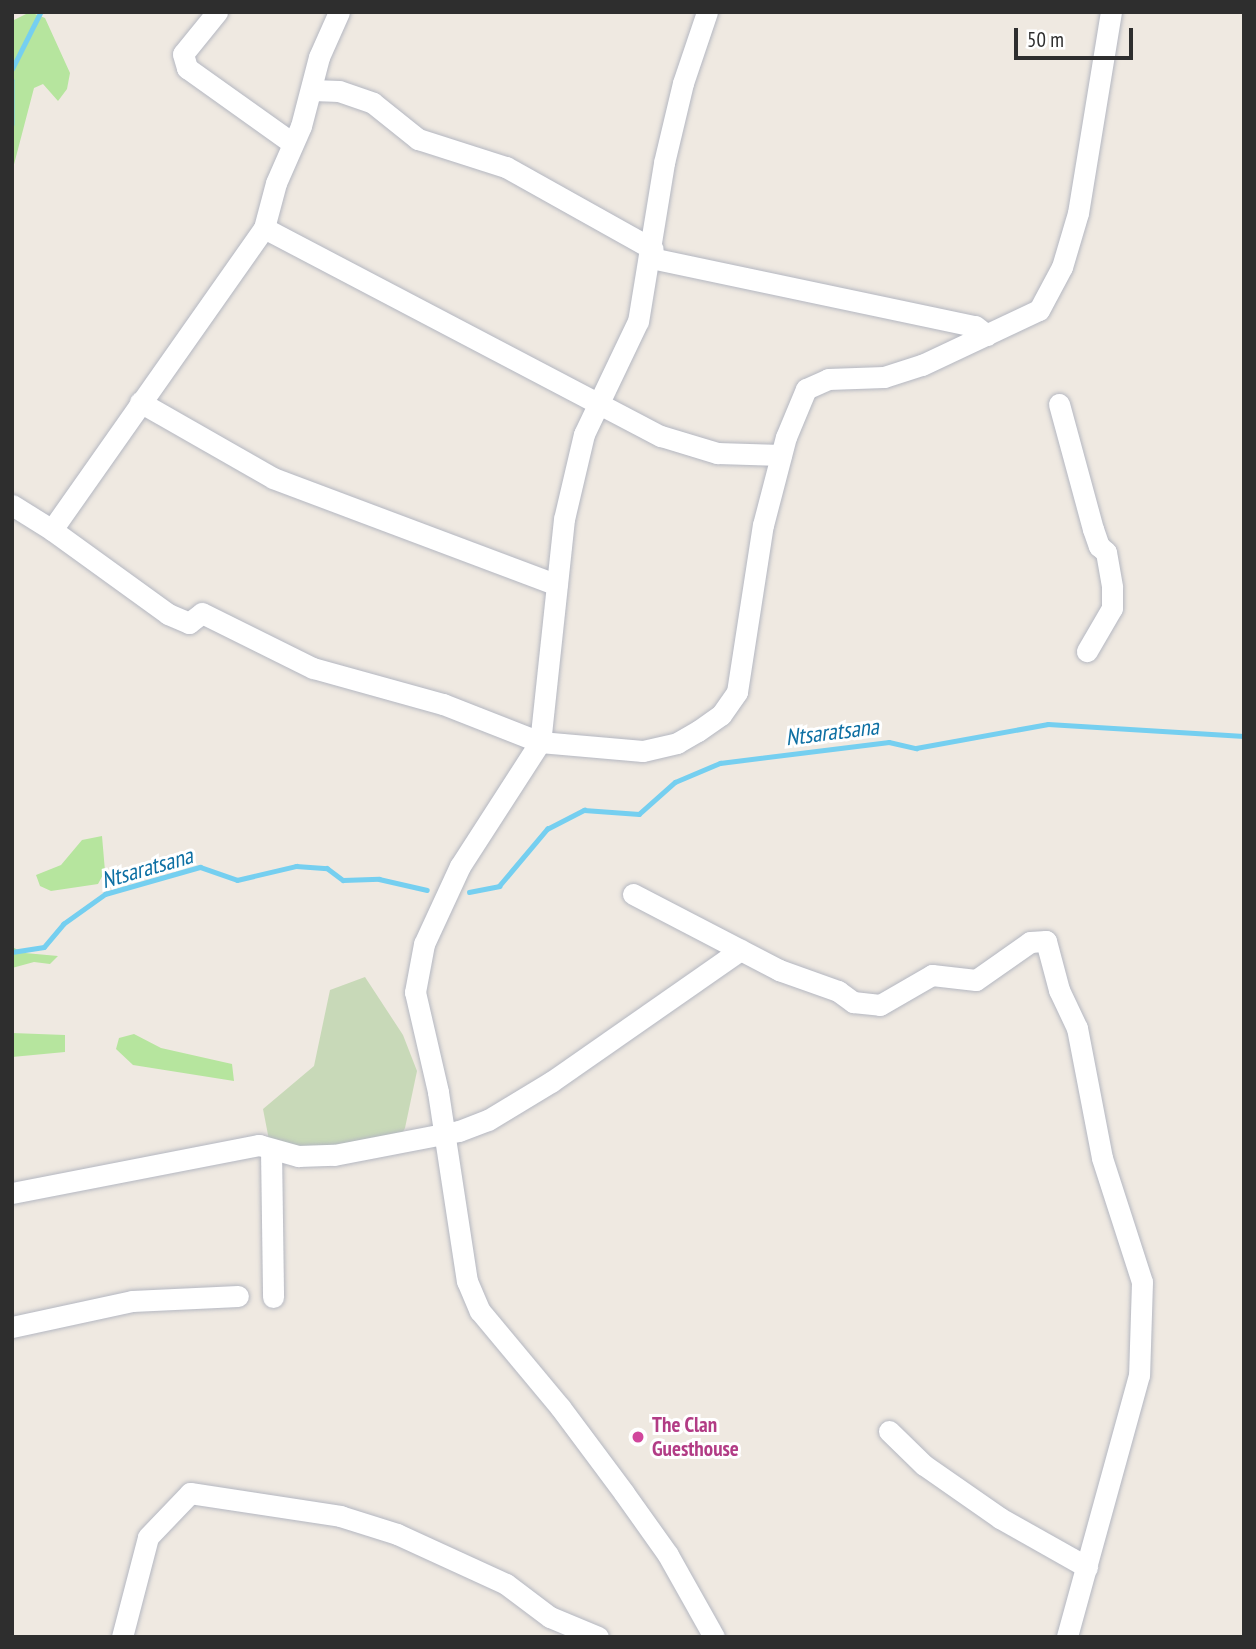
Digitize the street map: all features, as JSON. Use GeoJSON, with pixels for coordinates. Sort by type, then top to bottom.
{"type":"FeatureCollection","features":[{"type":"Feature","properties":{"kind":"street"},"geometry":{"type":"LineString","coordinates":[[217,12],[183,54],[187,68],[292,143]]}},
{"type":"Feature","properties":{"kind":"street"},"geometry":{"type":"LineString","coordinates":[[52,530],[264,228],[312,90],[319,57],[339,12]]}},
{"type":"Feature","properties":{"kind":"street"},"geometry":{"type":"LineString","coordinates":[[707,12],[683,83],[638,321],[595,405],[584,434],[564,519],[540,742],[460,866],[424,944],[415,992],[438,1092],[442,1135],[467,1281],[480,1311],[560,1406],[624,1493],[668,1555],[714,1637]]}},
{"type":"Feature","properties":{"kind":"street"},"geometry":{"type":"LineString","coordinates":[[12,505],[52,530],[168,614],[189,623],[202,613],[313,668],[443,704],[540,742],[658,750],[721,715],[737,692],[763,525],[795,412],[814,382],[884,377],[987,335],[1039,310],[1062,267],[1094,135],[1111,12]]}},
{"type":"Feature","properties":{"kind":"street"},"geometry":{"type":"LineString","coordinates":[[312,90],[339,91],[373,103],[418,139],[506,167],[652,253],[975,326],[987,335]]}},
{"type":"Feature","properties":{"kind":"street"},"geometry":{"type":"LineString","coordinates":[[264,228],[391,297],[507,353],[595,405],[661,436],[717,453],[782,455]]}},
{"type":"Feature","properties":{"kind":"street"},"geometry":{"type":"LineString","coordinates":[[140,402],[273,478],[557,585]]}},
{"type":"Feature","properties":{"kind":"street"},"geometry":{"type":"LineString","coordinates":[[1059,404],[1093,529],[1106,552],[1112,587],[1112,608],[1087,651]]}},
{"type":"Feature","properties":{"kind":"street"},"geometry":{"type":"LineString","coordinates":[[633,894],[740,950],[853,1002],[880,1005],[932,975],[976,980],[1030,942],[1046,942],[1059,990],[1077,1028],[1096,1135],[1142,1282],[1139,1375],[1067,1637]]}},
{"type":"Feature","properties":{"kind":"street"},"geometry":{"type":"LineString","coordinates":[[12,1193],[259,1145],[298,1156],[334,1155],[442,1135],[508,1109],[631,1030],[740,950]]}},
{"type":"Feature","properties":{"kind":"street"},"geometry":{"type":"LineString","coordinates":[[271,1149],[273,1297]]}},
{"type":"Feature","properties":{"kind":"street"},"geometry":{"type":"LineString","coordinates":[[12,1327],[132,1301],[238,1296]]}},
{"type":"Feature","properties":{"kind":"street"},"geometry":{"type":"LineString","coordinates":[[889,1431],[923,1465],[1000,1518],[1087,1567]]}},
{"type":"Feature","properties":{"kind":"street"},"geometry":{"type":"LineString","coordinates":[[122,1637],[148,1537],[190,1493],[340,1516],[397,1534],[506,1584],[550,1617],[598,1637]]}},
{"type":"Feature","properties":{"kind":"green space"},"geometry":{"type":"Polygon","coordinates":[[[30,12],[45,18],[70,73],[67,89],[58,101],[43,84],[34,88],[12,172],[12,21],[30,12]]]}},
{"type":"Feature","properties":{"kind":"green space"},"geometry":{"type":"Polygon","coordinates":[[[102,836],[105,871],[98,884],[51,891],[40,886],[36,875],[61,865],[82,840],[102,836]]]}},
{"type":"Feature","properties":{"kind":"green space"},"geometry":{"type":"Polygon","coordinates":[[[12,947],[25,953],[58,956],[50,964],[34,962],[12,968],[12,947]]]}},
{"type":"Feature","properties":{"kind":"green space"},"geometry":{"type":"Polygon","coordinates":[[[365,977],[403,1035],[417,1071],[405,1128],[399,1139],[323,1152],[269,1140],[263,1109],[314,1066],[330,990],[365,977]]]}},
{"type":"Feature","properties":{"kind":"green space"},"geometry":{"type":"Polygon","coordinates":[[[12,1033],[65,1035],[65,1052],[12,1057],[12,1033]]]}},
{"type":"Feature","properties":{"kind":"green space"},"geometry":{"type":"Polygon","coordinates":[[[134,1034],[161,1048],[232,1064],[234,1081],[133,1065],[116,1049],[119,1038],[134,1034]]]}},
{"type":"Feature","properties":{"kind":"waterway"},"geometry":{"type":"LineString","coordinates":[[12,69],[40,13]]}},
{"type":"Feature","properties":{"kind":"waterway"},"geometry":{"type":"LineString","coordinates":[[12,80],[12,124]]}},
{"type":"Feature","properties":{"kind":"waterway","name":"Ntsaratsana"},"geometry":{"type":"LineString","coordinates":[[469,892],[499,886],[547,829],[584,810],[639,814],[675,782],[720,763],[889,742],[916,748],[1048,724],[1244,736]]}},
{"type":"Feature","properties":{"kind":"waterway","name":"Ntsaratsana"},"geometry":{"type":"LineString","coordinates":[[12,952],[44,947],[63,924],[105,894],[200,867],[237,880],[296,866],[327,868],[343,880],[379,879],[427,890]]}},
{"type":"Feature","properties":{"kind":"place","name":"The Clan Guesthouse"},"geometry":{"type":"Point","coordinates":[638,1437]}}]}
